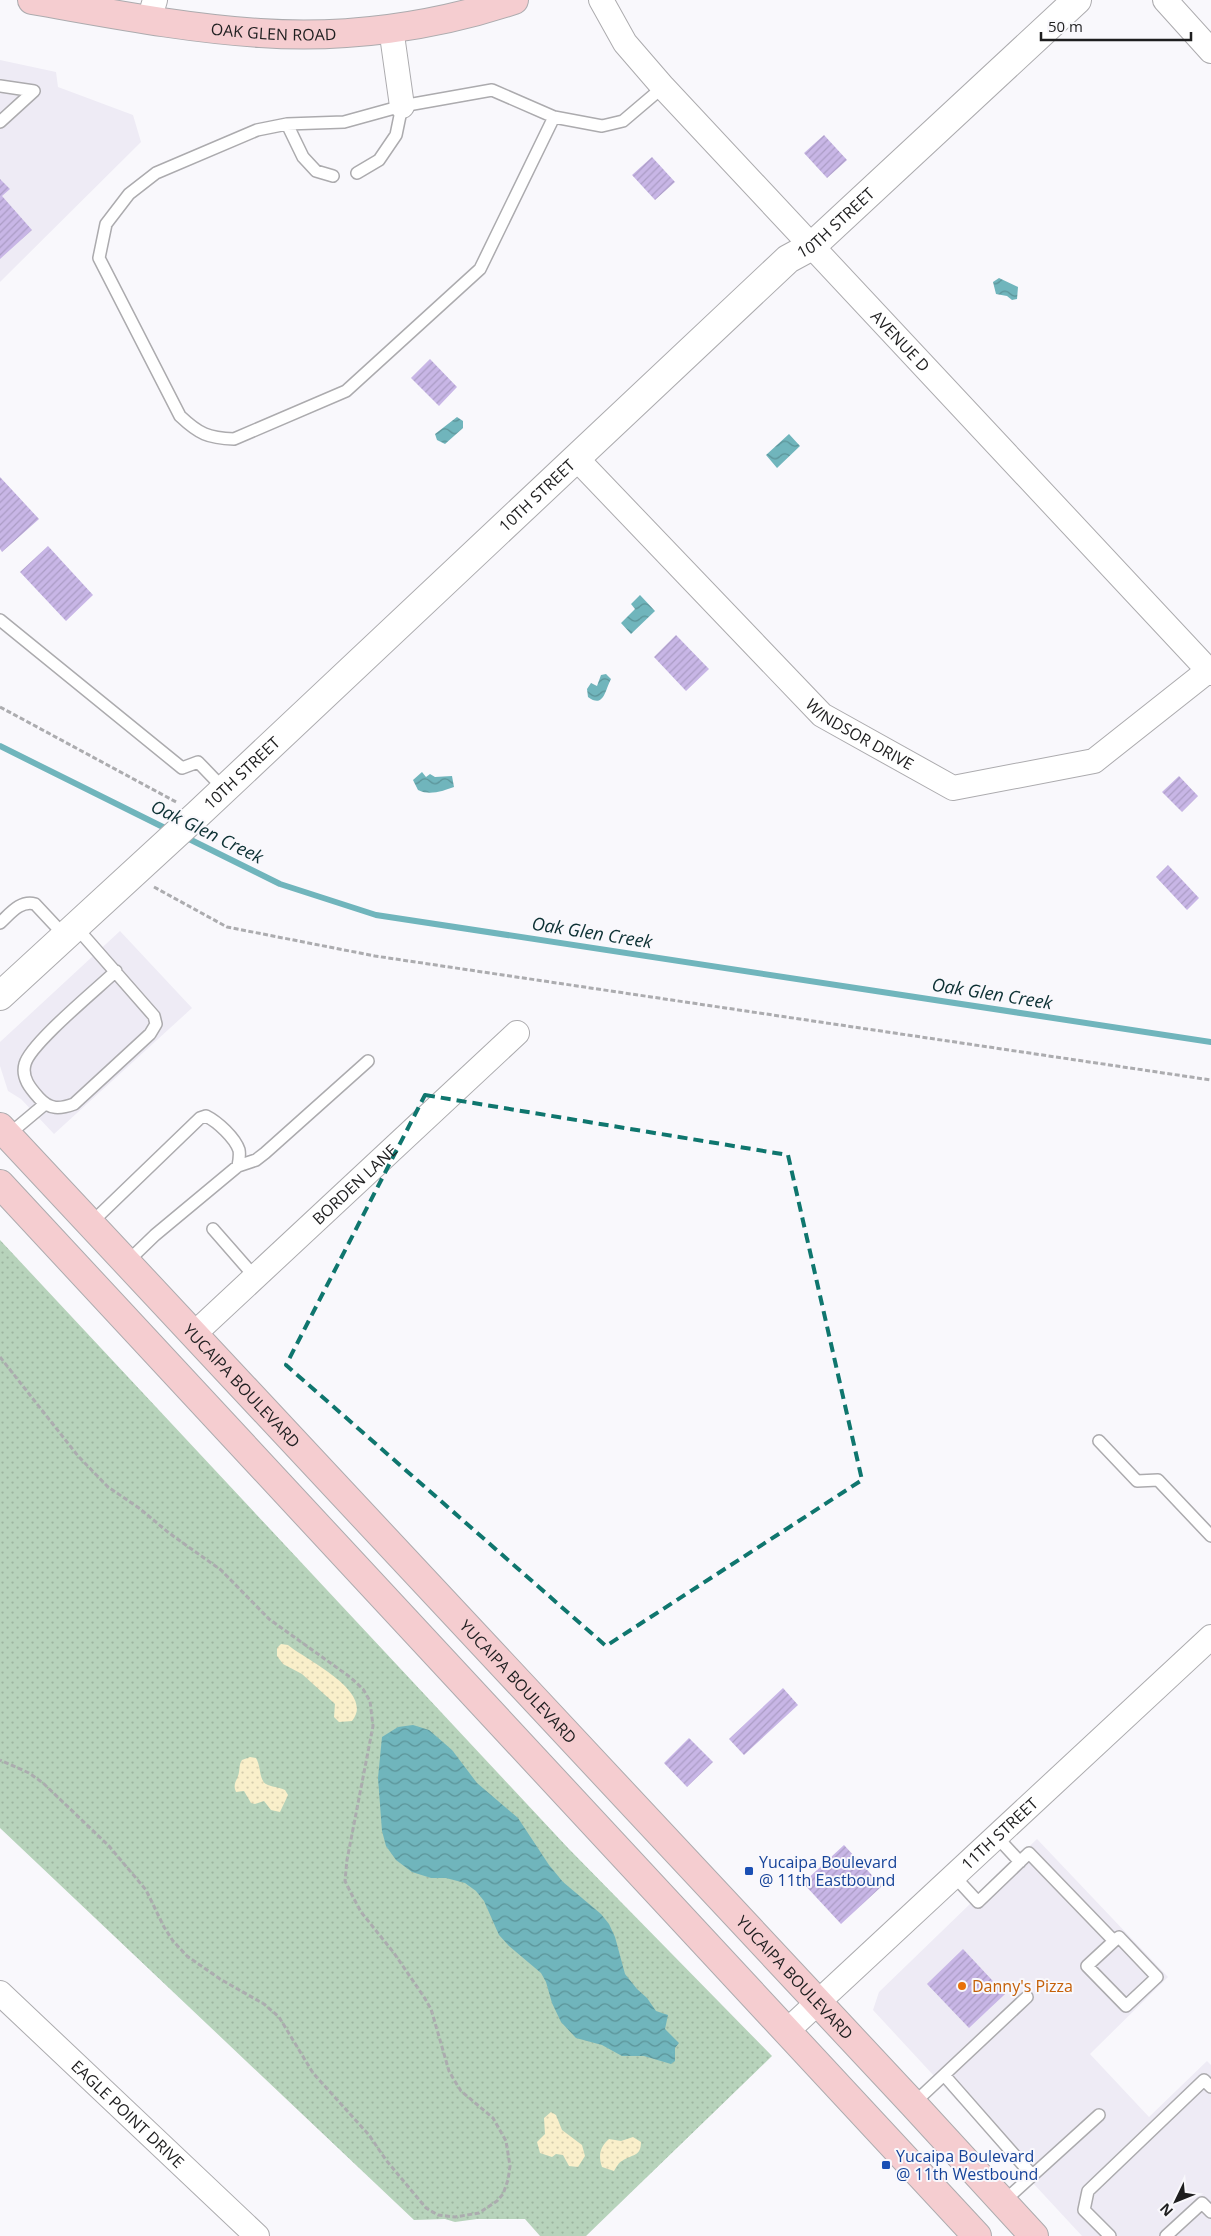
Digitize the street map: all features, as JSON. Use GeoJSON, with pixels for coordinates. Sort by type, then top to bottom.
{"type":"FeatureCollection","features":[{"type":"Feature","properties":{"kind":"main road","name":"OAK GLEN ROAD"},"geometry":{"type":"LineString","coordinates":[[32,0],[152,10],[217,30],[262,34],[356,33],[456,16],[514,0]]}},
{"type":"Feature","properties":{"kind":"main road","name":"YUCAIPA BOULEVARD"},"geometry":{"type":"LineString","coordinates":[[4,1131],[1034,2236]]}},
{"type":"Feature","properties":{"kind":"main road"},"geometry":{"type":"LineString","coordinates":[[0,1184],[977,2236]]}},
{"type":"Feature","properties":{"kind":"street","name":"AVENUE D"},"geometry":{"type":"LineString","coordinates":[[601,0],[625,43],[663,87],[1210,672]]}},
{"type":"Feature","properties":{"kind":"street","name":"10TH STREET"},"geometry":{"type":"LineString","coordinates":[[0,996],[71,931],[151,872],[193,819],[224,789],[788,259],[812,246],[1077,0]]}},
{"type":"Feature","properties":{"kind":"street"},"geometry":{"type":"LineString","coordinates":[[1165,0],[1211,50]]}},
{"type":"Feature","properties":{"kind":"street"},"geometry":{"type":"LineString","coordinates":[[391,28],[402,106]]}},
{"type":"Feature","properties":{"kind":"street","name":"WINDSOR DRIVE"},"geometry":{"type":"LineString","coordinates":[[576,458],[822,715],[953,788],[1094,761],[1210,672]]}},
{"type":"Feature","properties":{"kind":"street","name":"BORDEN LANE"},"geometry":{"type":"LineString","coordinates":[[193,1335],[517,1033]]}},
{"type":"Feature","properties":{"kind":"street","name":"11TH STREET"},"geometry":{"type":"LineString","coordinates":[[786,2031],[1211,1637]]}},
{"type":"Feature","properties":{"kind":"street","name":"EAGLE POINT DRIVE"},"geometry":{"type":"LineString","coordinates":[[0,1993],[257,2236]]}},
{"type":"Feature","properties":{"kind":"lane"},"geometry":{"type":"LineString","coordinates":[[0,86],[34,91],[0,122]]}},
{"type":"Feature","properties":{"kind":"lane"},"geometry":{"type":"LineString","coordinates":[[554,116],[480,269],[346,391],[234,438],[215,438],[193,428],[180,416],[99,258],[106,224],[129,194],[156,173],[257,130],[287,124],[344,122],[402,106],[492,90],[554,116],[602,126],[623,120],[663,87]]}},
{"type":"Feature","properties":{"kind":"lane"},"geometry":{"type":"LineString","coordinates":[[356,173],[379,160],[396,135],[402,106]]}},
{"type":"Feature","properties":{"kind":"lane"},"geometry":{"type":"LineString","coordinates":[[287,124],[303,156],[316,171],[333,176]]}},
{"type":"Feature","properties":{"kind":"lane"},"geometry":{"type":"LineString","coordinates":[[0,620],[182,768],[198,762],[224,789]]}},
{"type":"Feature","properties":{"kind":"lane"},"geometry":{"type":"LineString","coordinates":[[0,923],[22,904],[35,904],[71,931],[116,971],[154,1016],[156,1024],[150,1034],[74,1104],[64,1108],[55,1108],[45,1104],[31,1089],[25,1078],[25,1064],[36,1046],[116,971]]}},
{"type":"Feature","properties":{"kind":"lane"},"geometry":{"type":"LineString","coordinates":[[126,1264],[184,1210],[238,1166],[256,1160],[368,1061]]}},
{"type":"Feature","properties":{"kind":"lane"},"geometry":{"type":"LineString","coordinates":[[4,1131],[45,1104]]}},
{"type":"Feature","properties":{"kind":"lane"},"geometry":{"type":"LineString","coordinates":[[90,1224],[200,1118],[206,1116],[213,1119],[236,1144],[240,1153],[238,1166]]}},
{"type":"Feature","properties":{"kind":"lane"},"geometry":{"type":"LineString","coordinates":[[213,1229],[255,1277]]}},
{"type":"Feature","properties":{"kind":"lane"},"geometry":{"type":"LineString","coordinates":[[1098,1441],[1138,1481],[1158,1480],[1211,1536]]}},
{"type":"Feature","properties":{"kind":"lane"},"geometry":{"type":"LineString","coordinates":[[996,1836],[1020,1862]]}},
{"type":"Feature","properties":{"kind":"lane"},"geometry":{"type":"LineString","coordinates":[[954,1876],[978,1902],[1029,1853],[1114,1941]]}},
{"type":"Feature","properties":{"kind":"lane"},"geometry":{"type":"LineString","coordinates":[[1119,1937],[1157,1977],[1126,2006],[1087,1966],[1114,1941],[1119,1937]]}},
{"type":"Feature","properties":{"kind":"lane"},"geometry":{"type":"LineString","coordinates":[[913,2104],[1027,1997]]}},
{"type":"Feature","properties":{"kind":"lane"},"geometry":{"type":"LineString","coordinates":[[944,2075],[1032,2175]]}},
{"type":"Feature","properties":{"kind":"lane"},"geometry":{"type":"LineString","coordinates":[[1110,2236],[1084,2210],[1088,2191],[1204,2080],[1211,2087]]}},
{"type":"Feature","properties":{"kind":"lane"},"geometry":{"type":"LineString","coordinates":[[1003,2202],[1099,2115]]}},
{"type":"Feature","properties":{"kind":"lane"},"geometry":{"type":"LineString","coordinates":[[1166,2236],[1202,2203],[1211,2212]]}},
{"type":"Feature","properties":{"kind":"path"},"geometry":{"type":"LineString","coordinates":[[0,707],[193,819]]}},
{"type":"Feature","properties":{"kind":"path"},"geometry":{"type":"LineString","coordinates":[[151,872],[152,886],[227,927],[375,956],[1211,1080]]}},
{"type":"Feature","properties":{"kind":"path"},"geometry":{"type":"LineString","coordinates":[[0,1357],[78,1456],[108,1487],[221,1570],[269,1619],[350,1677],[362,1689],[370,1702],[373,1726],[347,1860],[346,1881],[360,1912],[394,1953],[431,2009],[448,2071],[461,2091],[493,2118],[506,2141],[510,2166],[508,2180],[497,2201],[469,2216],[438,2215],[426,2208],[386,2160],[369,2135],[313,2073],[279,2017],[264,2004],[220,1979],[187,1956],[173,1941],[164,1927],[146,1890],[109,1846],[43,1783],[30,1774],[0,1760]]}},
{"type":"Feature","properties":{"kind":"highlighted area"},"geometry":{"type":"Polygon","coordinates":[[[425,1095],[788,1155],[862,1480],[606,1646],[286,1365],[425,1095]]]}},
{"type":"Feature","properties":{"kind":"shaded area"},"geometry":{"type":"Polygon","coordinates":[[[0,60],[56,72],[58,87],[133,115],[141,142],[0,282],[0,60]]]}},
{"type":"Feature","properties":{"kind":"shaded area"},"geometry":{"type":"Polygon","coordinates":[[[120,931],[192,1008],[54,1134],[21,1099],[8,1091],[0,1066],[0,1042],[120,931]]]}},
{"type":"Feature","properties":{"kind":"shaded area"},"geometry":{"type":"Polygon","coordinates":[[[1037,1839],[1168,1977],[1090,2054],[1149,2117],[1207,2061],[1211,2065],[1211,2236],[1082,2236],[873,2010],[879,1992],[1037,1839]]]}},
{"type":"Feature","properties":{"kind":"green space"},"geometry":{"type":"Polygon","coordinates":[[[0,1240],[568,1848],[772,2056],[586,2236],[540,2236],[525,2219],[477,2219],[455,2222],[445,2219],[414,2220],[0,1828],[0,1240]]]}},
{"type":"Feature","properties":{"kind":"sand"},"geometry":{"type":"Polygon","coordinates":[[[281,1644],[288,1645],[336,1678],[347,1688],[355,1699],[357,1710],[352,1721],[339,1722],[334,1717],[335,1704],[302,1674],[283,1664],[277,1656],[277,1648],[281,1644]]]}},
{"type":"Feature","properties":{"kind":"sand"},"geometry":{"type":"Polygon","coordinates":[[[250,1757],[256,1758],[264,1782],[285,1790],[288,1795],[280,1812],[271,1810],[264,1801],[255,1804],[251,1803],[244,1791],[236,1792],[235,1784],[240,1763],[242,1760],[250,1757]]]}},
{"type":"Feature","properties":{"kind":"sand"},"geometry":{"type":"Polygon","coordinates":[[[551,2112],[556,2115],[562,2130],[582,2145],[585,2156],[578,2167],[569,2166],[563,2155],[556,2154],[552,2157],[540,2153],[537,2142],[545,2134],[544,2118],[551,2112]]]}},
{"type":"Feature","properties":{"kind":"sand"},"geometry":{"type":"Polygon","coordinates":[[[633,2137],[641,2142],[638,2153],[621,2162],[614,2171],[602,2167],[601,2152],[609,2139],[621,2141],[633,2137]]]}},
{"type":"Feature","properties":{"kind":"water"},"geometry":{"type":"Polygon","coordinates":[[[999,278],[1018,287],[1017,299],[1012,300],[1007,296],[996,294],[993,282],[999,278]]]}},
{"type":"Feature","properties":{"kind":"water"},"geometry":{"type":"Polygon","coordinates":[[[457,417],[463,421],[463,428],[445,444],[437,440],[435,434],[457,417]]]}},
{"type":"Feature","properties":{"kind":"water"},"geometry":{"type":"Polygon","coordinates":[[[789,434],[800,446],[777,468],[766,455],[789,434]]]}},
{"type":"Feature","properties":{"kind":"water"},"geometry":{"type":"Polygon","coordinates":[[[640,595],[655,611],[631,634],[621,623],[635,609],[631,604],[640,595]]]}},
{"type":"Feature","properties":{"kind":"water"},"geometry":{"type":"Polygon","coordinates":[[[606,674],[611,679],[603,697],[598,701],[588,697],[587,689],[591,683],[597,686],[601,675],[606,674]]]}},
{"type":"Feature","properties":{"kind":"water"},"geometry":{"type":"Polygon","coordinates":[[[422,772],[426,777],[430,774],[435,777],[452,776],[454,787],[432,793],[422,792],[418,790],[413,780],[422,772]]]}},
{"type":"Feature","properties":{"kind":"water"},"geometry":{"type":"Polygon","coordinates":[[[413,1725],[429,1730],[452,1750],[477,1783],[518,1818],[549,1865],[563,1882],[601,1914],[609,1924],[615,1937],[625,1974],[656,2011],[668,2015],[665,2029],[679,2043],[675,2048],[675,2061],[671,2064],[644,2056],[622,2056],[602,2045],[576,2038],[561,2022],[541,1973],[499,1935],[484,1901],[476,1891],[465,1883],[446,1878],[431,1878],[412,1872],[396,1860],[386,1846],[382,1831],[378,1778],[382,1737],[398,1727],[413,1725]]]}},
{"type":"Feature","properties":{"kind":"building"},"geometry":{"type":"Polygon","coordinates":[[[824,135],[847,160],[827,178],[804,153],[824,135]]]}},
{"type":"Feature","properties":{"kind":"building"},"geometry":{"type":"Polygon","coordinates":[[[652,157],[675,182],[655,200],[632,175],[652,157]]]}},
{"type":"Feature","properties":{"kind":"building"},"geometry":{"type":"Polygon","coordinates":[[[0,179],[10,189],[2,196],[32,230],[0,259],[0,179]]]}},
{"type":"Feature","properties":{"kind":"building"},"geometry":{"type":"Polygon","coordinates":[[[430,359],[457,387],[439,406],[411,378],[430,359]]]}},
{"type":"Feature","properties":{"kind":"building"},"geometry":{"type":"Polygon","coordinates":[[[0,477],[39,519],[2,552],[0,549],[0,477]]]}},
{"type":"Feature","properties":{"kind":"building"},"geometry":{"type":"Polygon","coordinates":[[[48,546],[93,595],[66,621],[20,572],[48,546]]]}},
{"type":"Feature","properties":{"kind":"building"},"geometry":{"type":"Polygon","coordinates":[[[676,635],[709,669],[686,691],[654,657],[676,635]]]}},
{"type":"Feature","properties":{"kind":"building"},"geometry":{"type":"Polygon","coordinates":[[[1179,776],[1198,796],[1182,812],[1162,792],[1179,776]]]}},
{"type":"Feature","properties":{"kind":"building"},"geometry":{"type":"Polygon","coordinates":[[[1168,865],[1199,898],[1187,910],[1156,877],[1168,865]]]}},
{"type":"Feature","properties":{"kind":"building"},"geometry":{"type":"Polygon","coordinates":[[[783,1688],[798,1705],[744,1755],[729,1739],[783,1688]]]}},
{"type":"Feature","properties":{"kind":"building"},"geometry":{"type":"Polygon","coordinates":[[[689,1738],[713,1762],[687,1787],[664,1763],[689,1738]]]}},
{"type":"Feature","properties":{"kind":"building"},"geometry":{"type":"Polygon","coordinates":[[[844,1845],[882,1886],[841,1924],[803,1883],[844,1845]]]}},
{"type":"Feature","properties":{"kind":"building"},"geometry":{"type":"Polygon","coordinates":[[[963,1949],[1005,1994],[969,2028],[927,1984],[963,1949]]]}},
{"type":"Feature","properties":{"kind":"waterway","name":"Oak Glen Creek"},"geometry":{"type":"LineString","coordinates":[[0,746],[171,831]]}},
{"type":"Feature","properties":{"kind":"waterway","name":"Oak Glen Creek"},"geometry":{"type":"LineString","coordinates":[[183,836],[280,884],[376,915],[1211,1042]]}},
{"type":"Feature","properties":{"kind":"place","name":"Yucaipa Boulevard @ 11th Eastbound"},"geometry":{"type":"Point","coordinates":[749,1871]}},
{"type":"Feature","properties":{"kind":"place","name":"Danny's Pizza"},"geometry":{"type":"Point","coordinates":[962,1986]}},
{"type":"Feature","properties":{"kind":"place","name":"Yucaipa Boulevard @ 11th Westbound"},"geometry":{"type":"Point","coordinates":[886,2165]}}]}
